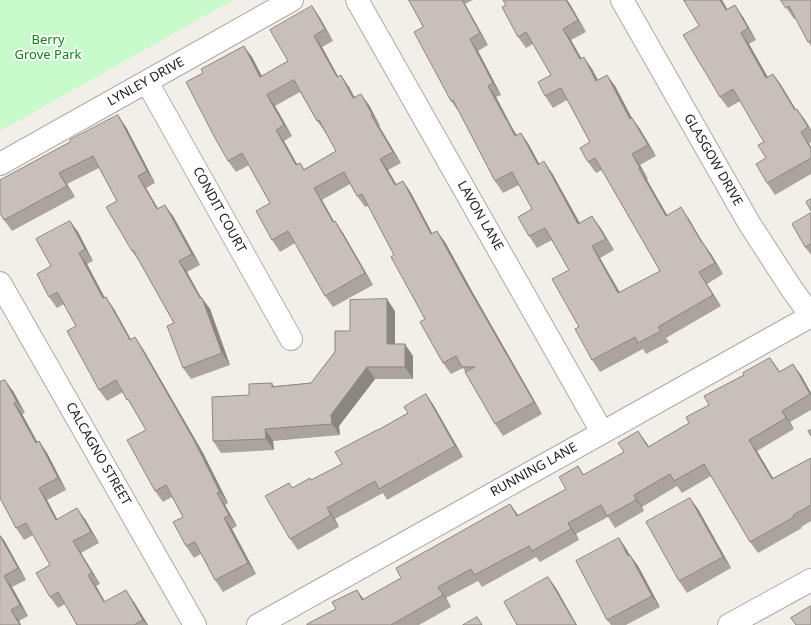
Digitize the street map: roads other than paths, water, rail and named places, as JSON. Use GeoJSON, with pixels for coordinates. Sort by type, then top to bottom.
{"type":"FeatureCollection","features":[{"type":"Feature","properties":{"kind":"street","name":"LYNLEY DRIVE"},"geometry":{"type":"LineString","coordinates":[[0,164],[292,0]]}},
{"type":"Feature","properties":{"kind":"street","name":"LAVON LANE"},"geometry":{"type":"LineString","coordinates":[[357,0],[602,432]]}},
{"type":"Feature","properties":{"kind":"street","name":"GLASGOW DRIVE"},"geometry":{"type":"LineString","coordinates":[[622,0],[749,223],[811,316]]}},
{"type":"Feature","properties":{"kind":"street","name":"CONDIT COURT"},"geometry":{"type":"LineString","coordinates":[[147,82],[291,339]]}},
{"type":"Feature","properties":{"kind":"street","name":"CALCAGNO STREET"},"geometry":{"type":"LineString","coordinates":[[0,283],[195,625]]}},
{"type":"Feature","properties":{"kind":"street","name":"RUNNING LANE"},"geometry":{"type":"LineString","coordinates":[[258,625],[811,316]]}},
{"type":"Feature","properties":{"kind":"street"},"geometry":{"type":"LineString","coordinates":[[729,625],[811,580]]}},
{"type":"Feature","properties":{"kind":"park label","name":"Berry Grove Park"},"geometry":{"type":"Point","coordinates":[48,48]}}]}
